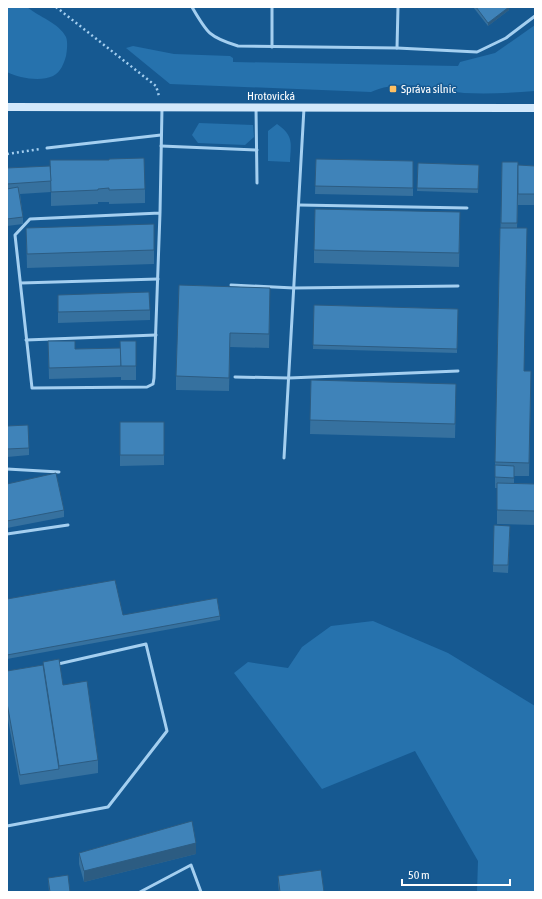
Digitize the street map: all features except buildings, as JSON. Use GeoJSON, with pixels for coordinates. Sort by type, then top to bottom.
{"type":"FeatureCollection","features":[{"type":"Feature","properties":{"kind":"main road","name":"Hrotovická"},"geometry":{"type":"LineString","coordinates":[[7,107],[162,106],[256,108],[535,108]]}},
{"type":"Feature","properties":{"kind":"lane"},"geometry":{"type":"LineString","coordinates":[[192,7],[206,31],[217,40],[238,46],[272,47],[397,48],[477,52],[506,38],[535,16]]}},
{"type":"Feature","properties":{"kind":"lane"},"geometry":{"type":"LineString","coordinates":[[272,7],[272,47]]}},
{"type":"Feature","properties":{"kind":"lane"},"geometry":{"type":"LineString","coordinates":[[397,48],[398,7]]}},
{"type":"Feature","properties":{"kind":"lane"},"geometry":{"type":"LineString","coordinates":[[160,213],[30,219],[15,235],[32,388],[148,387],[153,384],[158,279],[160,213],[162,106]]}},
{"type":"Feature","properties":{"kind":"lane"},"geometry":{"type":"LineString","coordinates":[[256,108],[257,184]]}},
{"type":"Feature","properties":{"kind":"lane"},"geometry":{"type":"LineString","coordinates":[[284,458],[304,108]]}},
{"type":"Feature","properties":{"kind":"lane"},"geometry":{"type":"LineString","coordinates":[[47,148],[161,135]]}},
{"type":"Feature","properties":{"kind":"lane"},"geometry":{"type":"LineString","coordinates":[[161,146],[257,150]]}},
{"type":"Feature","properties":{"kind":"lane"},"geometry":{"type":"LineString","coordinates":[[299,205],[467,208]]}},
{"type":"Feature","properties":{"kind":"lane"},"geometry":{"type":"LineString","coordinates":[[20,283],[158,279]]}},
{"type":"Feature","properties":{"kind":"lane"},"geometry":{"type":"LineString","coordinates":[[231,285],[294,288],[458,286]]}},
{"type":"Feature","properties":{"kind":"lane"},"geometry":{"type":"LineString","coordinates":[[26,340],[156,334]]}},
{"type":"Feature","properties":{"kind":"lane"},"geometry":{"type":"LineString","coordinates":[[234,377],[289,378],[458,371]]}},
{"type":"Feature","properties":{"kind":"lane"},"geometry":{"type":"LineString","coordinates":[[7,469],[59,472]]}},
{"type":"Feature","properties":{"kind":"lane"},"geometry":{"type":"LineString","coordinates":[[7,534],[68,525]]}},
{"type":"Feature","properties":{"kind":"lane"},"geometry":{"type":"LineString","coordinates":[[7,826],[108,807],[167,731],[146,644],[53,665]]}},
{"type":"Feature","properties":{"kind":"lane"},"geometry":{"type":"LineString","coordinates":[[140,892],[191,866],[201,892]]}},
{"type":"Feature","properties":{"kind":"path"},"geometry":{"type":"LineString","coordinates":[[56,7],[156,86],[162,106]]}},
{"type":"Feature","properties":{"kind":"path"},"geometry":{"type":"LineString","coordinates":[[7,154],[47,148]]}},
{"type":"Feature","properties":{"kind":"shaded area"},"geometry":{"type":"Polygon","coordinates":[[[7,7],[27,7],[54,24],[63,32],[67,39],[66,54],[62,67],[56,74],[48,78],[36,79],[17,76],[7,72],[7,7]]]}},
{"type":"Feature","properties":{"kind":"shaded area"},"geometry":{"type":"Polygon","coordinates":[[[535,25],[535,91],[464,93],[406,85],[383,88],[371,92],[170,84],[126,48],[133,46],[174,54],[230,56],[233,58],[233,62],[458,66],[460,62],[495,53],[535,25]]]}},
{"type":"Feature","properties":{"kind":"shaded area"},"geometry":{"type":"Polygon","coordinates":[[[199,123],[253,125],[254,137],[245,145],[198,143],[192,135],[199,123]]]}},
{"type":"Feature","properties":{"kind":"shaded area"},"geometry":{"type":"Polygon","coordinates":[[[277,124],[289,136],[291,145],[290,162],[268,161],[268,131],[277,124]]]}},
{"type":"Feature","properties":{"kind":"shaded area"},"geometry":{"type":"Polygon","coordinates":[[[373,621],[448,653],[535,706],[535,892],[477,892],[478,861],[415,751],[322,789],[234,673],[248,662],[288,668],[302,647],[331,626],[373,621]]]}},
{"type":"Feature","properties":{"kind":"place","name":"Správa silnic"},"geometry":{"type":"Point","coordinates":[393,89]}}]}
